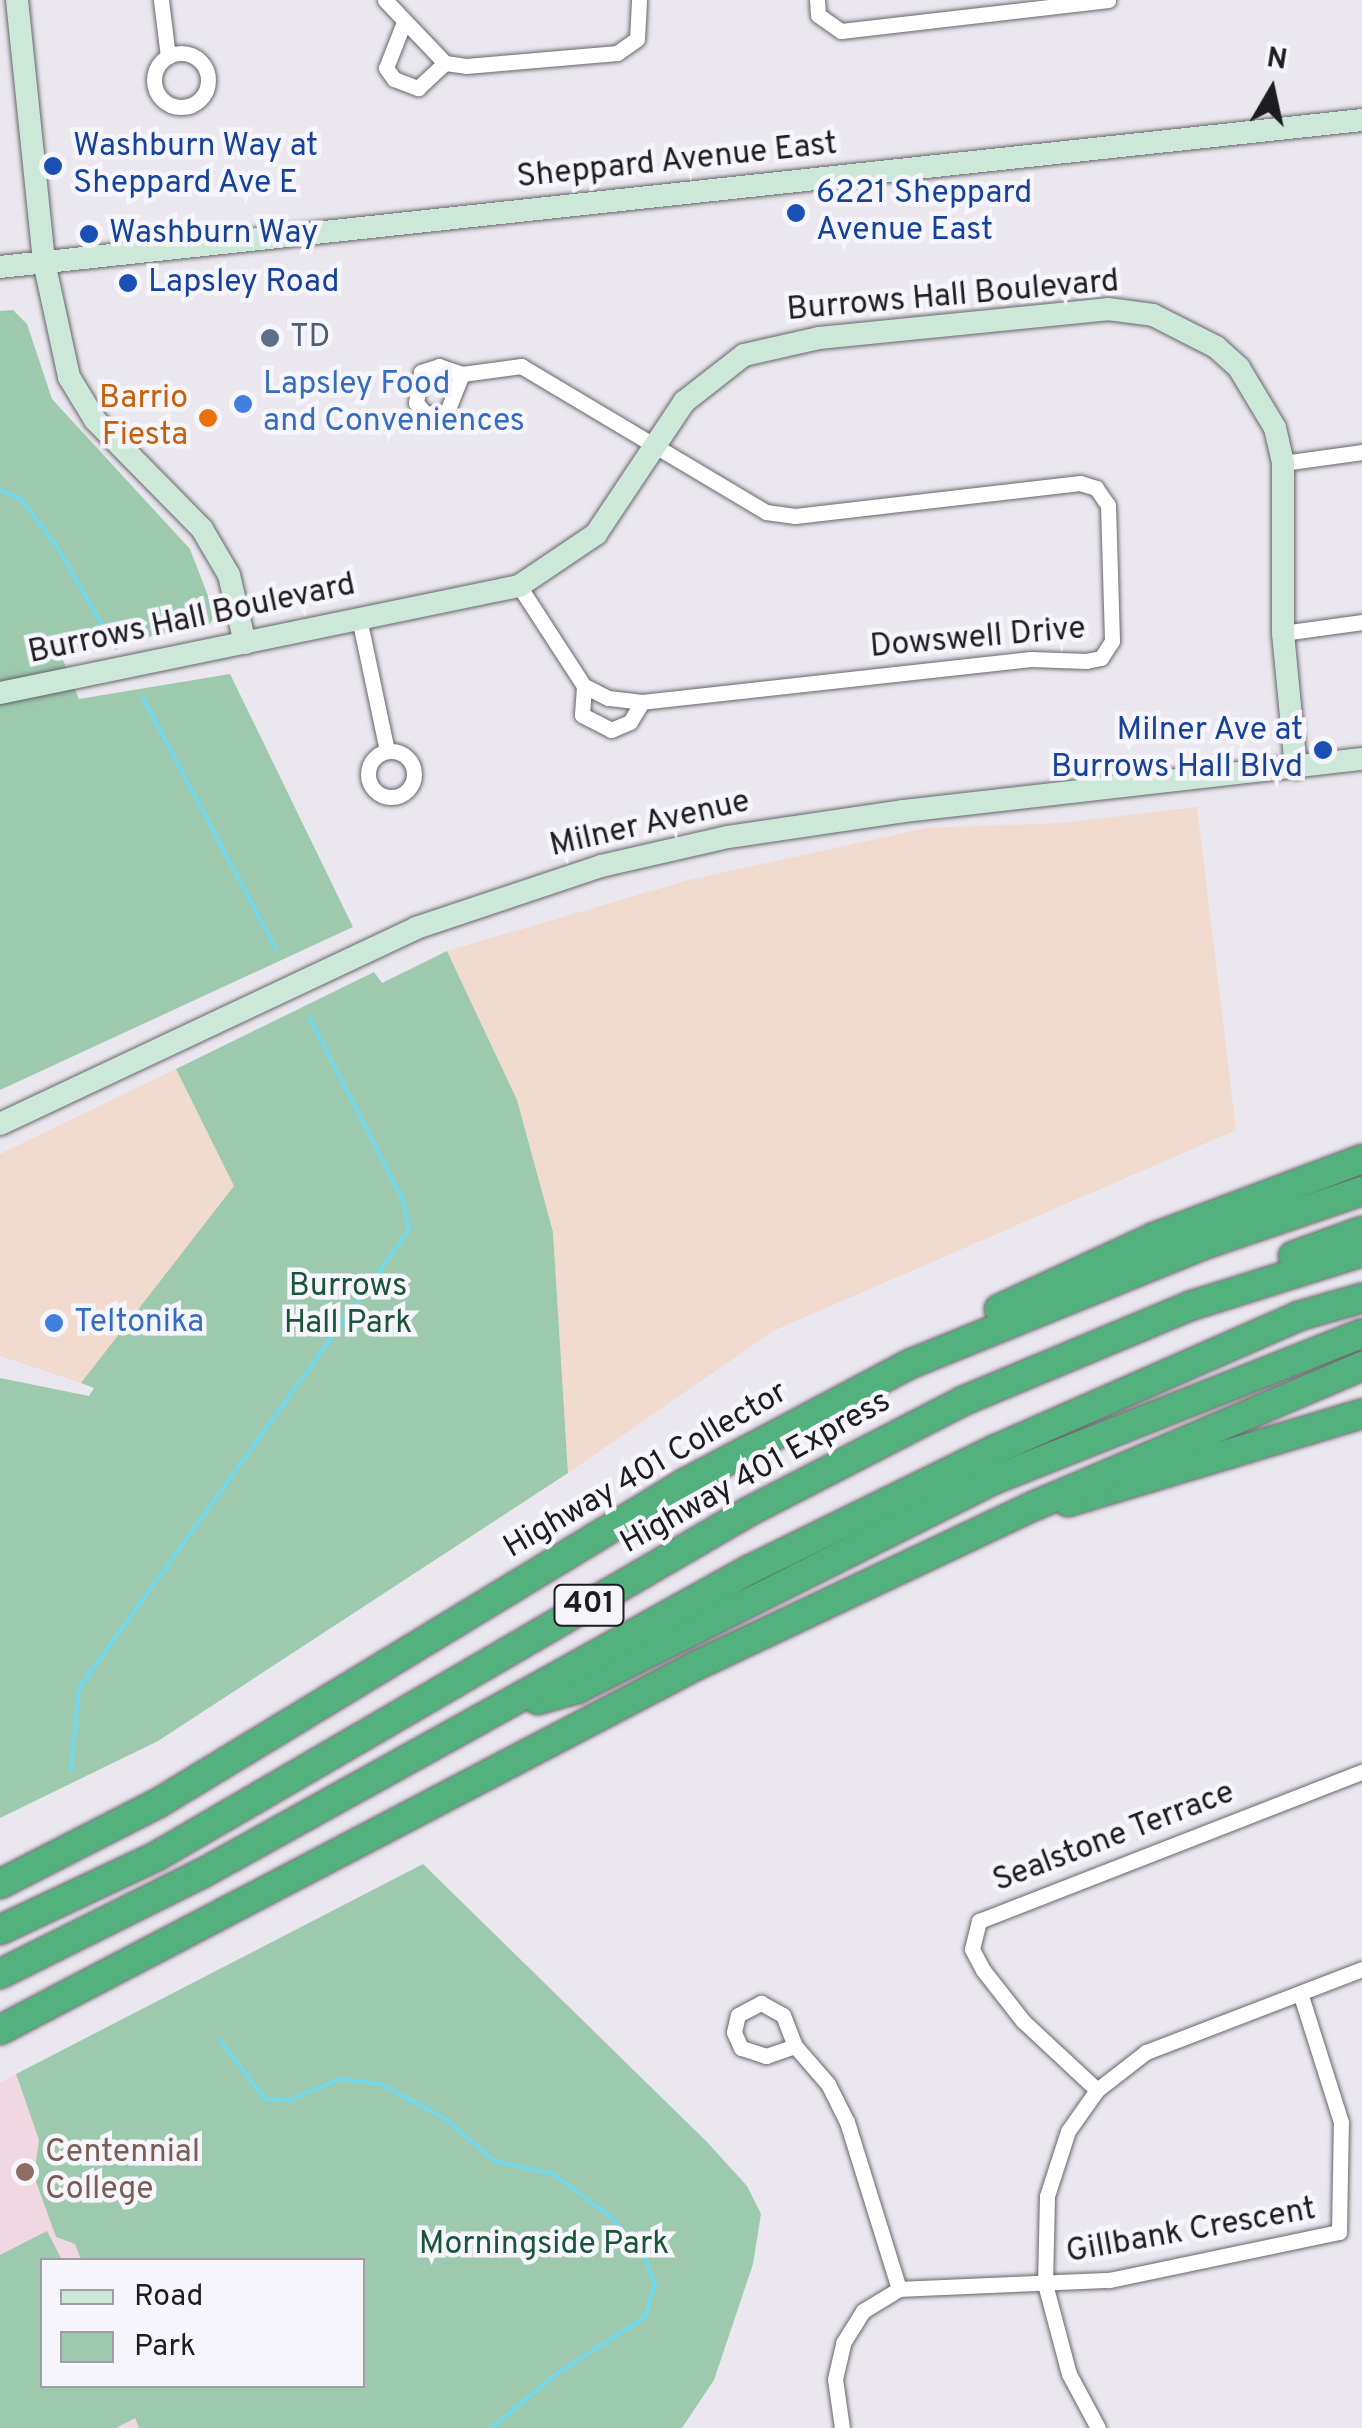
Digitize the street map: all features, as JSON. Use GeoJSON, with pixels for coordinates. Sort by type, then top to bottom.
{"type":"FeatureCollection","features":[{"type":"Feature","properties":{"kind":"highway"},"geometry":{"type":"LineString","coordinates":[[910,1364],[967,1324],[1155,1237],[1359,1158]]}},
{"type":"Feature","properties":{"kind":"highway","name":"Highway 401 Collector"},"geometry":{"type":"LineString","coordinates":[[0,1884],[160,1802],[685,1483],[910,1364],[1206,1244],[1362,1191]]}},
{"type":"Feature","properties":{"kind":"highway"},"geometry":{"type":"LineString","coordinates":[[1190,1306],[1362,1231]]}},
{"type":"Feature","properties":{"kind":"highway","name":"Highway 401 Express"},"geometry":{"type":"LineString","coordinates":[[0,1930],[156,1856],[748,1512],[963,1400],[1190,1306],[1362,1252]]}},
{"type":"Feature","properties":{"kind":"highway","name":"401"},"geometry":{"type":"LineString","coordinates":[[0,1974],[202,1874],[749,1570],[994,1450],[1299,1316],[1362,1298]]}},
{"type":"Feature","properties":{"kind":"highway"},"geometry":{"type":"LineString","coordinates":[[484,1716],[577,1688],[990,1481],[1362,1334]]}},
{"type":"Feature","properties":{"kind":"highway"},"geometry":{"type":"LineString","coordinates":[[0,2030],[695,1666],[1036,1505],[1362,1366]]}},
{"type":"Feature","properties":{"kind":"highway"},"geometry":{"type":"LineString","coordinates":[[1036,1505],[1092,1499],[1362,1414]]}},
{"type":"Feature","properties":{"kind":"main road"},"geometry":{"type":"LineString","coordinates":[[16,0],[44,262],[68,378],[95,420],[202,529],[229,575],[245,643]]}},
{"type":"Feature","properties":{"kind":"main road","name":"Sheppard Avenue East"},"geometry":{"type":"LineString","coordinates":[[0,267],[1362,120]]}},
{"type":"Feature","properties":{"kind":"main road","name":"Burrows Hall Boulevard"},"geometry":{"type":"LineString","coordinates":[[0,693],[519,586],[596,534],[684,402],[724,366],[768,347],[1108,308],[1190,330],[1239,368],[1275,428],[1283,463],[1284,633],[1296,768]]}},
{"type":"Feature","properties":{"kind":"main road","name":"Milner Avenue"},"geometry":{"type":"LineString","coordinates":[[0,1124],[416,928],[582,871],[728,837],[904,811],[1362,759]]}},
{"type":"Feature","properties":{"kind":"street"},"geometry":{"type":"LineString","coordinates":[[161,0],[168,57]]}},
{"type":"Feature","properties":{"kind":"street"},"geometry":{"type":"LineString","coordinates":[[385,0],[445,63]]}},
{"type":"Feature","properties":{"kind":"street"},"geometry":{"type":"LineString","coordinates":[[404,22],[386,68],[394,79],[418,88],[445,63],[617,53],[638,39],[639,0]]}},
{"type":"Feature","properties":{"kind":"street"},"geometry":{"type":"LineString","coordinates":[[817,0],[818,15],[841,30],[1108,0]]}},
{"type":"Feature","properties":{"kind":"street"},"geometry":{"type":"LineString","coordinates":[[462,374],[505,366],[532,370],[654,447]]}},
{"type":"Feature","properties":{"kind":"street","name":"Dowswell Drive"},"geometry":{"type":"LineString","coordinates":[[519,586],[584,686],[608,698],[642,702],[1031,660],[1086,662],[1100,658],[1112,641],[1108,505],[1096,488],[1080,483],[794,516],[766,512],[654,447]]}},
{"type":"Feature","properties":{"kind":"street"},"geometry":{"type":"LineString","coordinates":[[1283,463],[1362,452]]}},
{"type":"Feature","properties":{"kind":"street"},"geometry":{"type":"LineString","coordinates":[[359,618],[388,752]]}},
{"type":"Feature","properties":{"kind":"street"},"geometry":{"type":"LineString","coordinates":[[1284,633],[1362,622]]}},
{"type":"Feature","properties":{"kind":"street","name":"Dowswell Drive"},"geometry":{"type":"LineString","coordinates":[[584,686],[582,715],[611,730],[630,722],[642,702]]}},
{"type":"Feature","properties":{"kind":"street","name":"Sealstone Terrace"},"geometry":{"type":"LineString","coordinates":[[1097,2090],[1023,2021],[983,1970],[972,1949],[979,1922],[1362,1772]]}},
{"type":"Feature","properties":{"kind":"street"},"geometry":{"type":"LineString","coordinates":[[1098,2428],[1069,2374],[1045,2284],[1047,2196],[1068,2131],[1097,2090],[1146,2052],[1362,1969]]}},
{"type":"Feature","properties":{"kind":"street","name":"Gillbank Crescent"},"geometry":{"type":"LineString","coordinates":[[1045,2284],[1109,2280],[1340,2232],[1340,2122],[1300,1992]]}},
{"type":"Feature","properties":{"kind":"street"},"geometry":{"type":"LineString","coordinates":[[794,2046],[828,2084],[847,2122],[900,2288]]}},
{"type":"Feature","properties":{"kind":"street"},"geometry":{"type":"LineString","coordinates":[[842,2428],[836,2379],[843,2343],[863,2311],[900,2288],[1045,2284]]}},
{"type":"Feature","properties":{"kind":"shaded area"},"geometry":{"type":"Polygon","coordinates":[[[1197,807],[1236,1130],[773,1331],[568,1473],[553,1232],[517,1100],[447,951],[689,880],[926,828],[1061,823],[1197,807]]]}},
{"type":"Feature","properties":{"kind":"shaded area"},"geometry":{"type":"Polygon","coordinates":[[[176,1069],[237,1191],[81,1383],[0,1356],[0,1154],[176,1069]]]}},
{"type":"Feature","properties":{"kind":"shaded area","name":"Centennial College"},"geometry":{"type":"Polygon","coordinates":[[[16,2074],[80,2258],[40,2258],[40,2388],[125,2388],[139,2428],[0,2428],[0,2083],[16,2074]]]}},
{"type":"Feature","properties":{"kind":"green space"},"geometry":{"type":"Polygon","coordinates":[[[13,310],[27,324],[52,399],[190,549],[215,614],[210,624],[61,655],[79,699],[230,674],[353,927],[0,1090],[0,311],[13,310]]]}},
{"type":"Feature","properties":{"kind":"green space","name":"Burrows Hall Park"},"geometry":{"type":"Polygon","coordinates":[[[447,951],[517,1100],[553,1232],[568,1473],[158,1741],[0,1818],[0,1378],[89,1396],[94,1388],[81,1383],[234,1186],[176,1069],[374,972],[382,983],[447,951]]]}},
{"type":"Feature","properties":{"kind":"green space","name":"Morningside Park"},"geometry":{"type":"Polygon","coordinates":[[[423,1864],[707,2142],[747,2186],[761,2214],[753,2264],[714,2380],[682,2428],[139,2428],[135,2418],[116,2428],[0,2428],[0,2255],[47,2231],[61,2258],[40,2258],[40,2388],[365,2388],[365,2258],[80,2258],[75,2244],[56,2237],[34,2176],[39,2140],[16,2074],[423,1864]]]}},
{"type":"Feature","properties":{"kind":"waterway"},"geometry":{"type":"LineString","coordinates":[[0,490],[22,500],[57,547],[116,648]]}},
{"type":"Feature","properties":{"kind":"waterway"},"geometry":{"type":"LineString","coordinates":[[143,698],[276,949]]}},
{"type":"Feature","properties":{"kind":"waterway"},"geometry":{"type":"LineString","coordinates":[[71,1771],[79,1688],[409,1230],[402,1198],[309,1017]]}},
{"type":"Feature","properties":{"kind":"waterway"},"geometry":{"type":"LineString","coordinates":[[220,2040],[265,2099],[290,2100],[340,2079],[380,2084],[444,2118],[495,2161],[553,2174],[610,2216],[643,2253],[655,2284],[645,2317],[553,2376],[492,2428]]}},
{"type":"Feature","properties":{"kind":"place","name":"Washburn Way at Sheppard Ave E"},"geometry":{"type":"Point","coordinates":[53,166]}},
{"type":"Feature","properties":{"kind":"place","name":"6221 Sheppard Avenue East"},"geometry":{"type":"Point","coordinates":[796,213]}},
{"type":"Feature","properties":{"kind":"place","name":"Washburn Way"},"geometry":{"type":"Point","coordinates":[89,234]}},
{"type":"Feature","properties":{"kind":"place","name":"Lapsley Road"},"geometry":{"type":"Point","coordinates":[128,283]}},
{"type":"Feature","properties":{"kind":"place","name":"TD"},"geometry":{"type":"Point","coordinates":[270,338]}},
{"type":"Feature","properties":{"kind":"place","name":"Lapsley Food and Conveniences"},"geometry":{"type":"Point","coordinates":[243,404]}},
{"type":"Feature","properties":{"kind":"place","name":"Barrio Fiesta"},"geometry":{"type":"Point","coordinates":[208,418]}},
{"type":"Feature","properties":{"kind":"place","name":"Milner Ave at Burrows Hall Blvd"},"geometry":{"type":"Point","coordinates":[1323,750]}},
{"type":"Feature","properties":{"kind":"place","name":"Teltonika"},"geometry":{"type":"Point","coordinates":[54,1323]}},
{"type":"Feature","properties":{"kind":"place","name":"Centennial College"},"geometry":{"type":"Point","coordinates":[25,2172]}}]}
